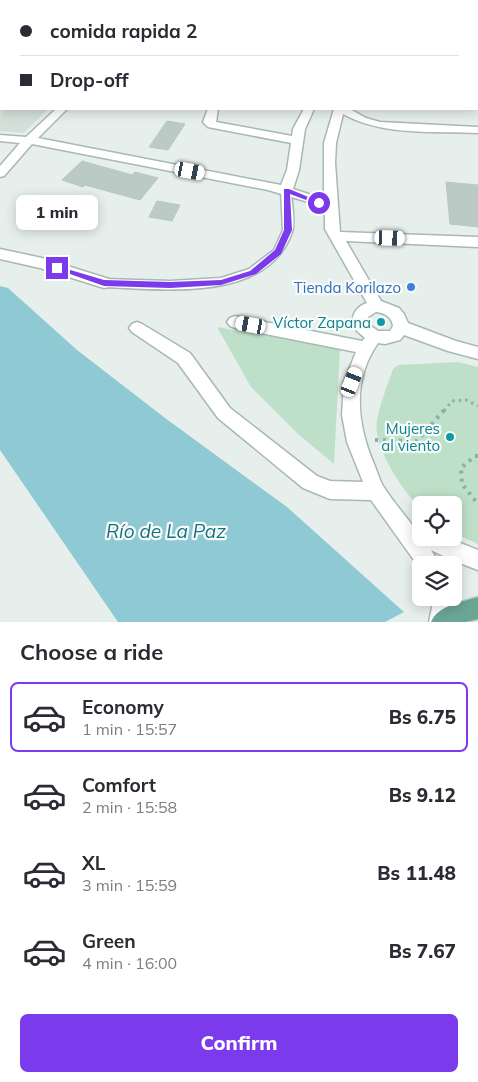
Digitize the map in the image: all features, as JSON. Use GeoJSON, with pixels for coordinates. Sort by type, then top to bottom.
{"type":"FeatureCollection","features":[{"type":"Feature","properties":{"kind":"main road"},"geometry":{"type":"LineString","coordinates":[[445,614],[478,608]]}},
{"type":"Feature","properties":{"kind":"street"},"geometry":{"type":"LineString","coordinates":[[0,173],[30,139],[61,110]]}},
{"type":"Feature","properties":{"kind":"street"},"geometry":{"type":"LineString","coordinates":[[213,110],[209,118],[212,125],[298,141]]}},
{"type":"Feature","properties":{"kind":"street"},"geometry":{"type":"LineString","coordinates":[[286,190],[293,170],[299,128],[309,110]]}},
{"type":"Feature","properties":{"kind":"street"},"geometry":{"type":"LineString","coordinates":[[341,110],[330,143],[325,203],[332,229],[338,236],[354,269],[376,306]]}},
{"type":"Feature","properties":{"kind":"street"},"geometry":{"type":"LineString","coordinates":[[343,110],[362,120],[380,125],[478,130]]}},
{"type":"Feature","properties":{"kind":"street"},"geometry":{"type":"LineString","coordinates":[[0,138],[30,139],[286,190],[303,198],[325,203]]}},
{"type":"Feature","properties":{"kind":"street"},"geometry":{"type":"LineString","coordinates":[[338,236],[478,242]]}},
{"type":"Feature","properties":{"kind":"street"},"geometry":{"type":"LineString","coordinates":[[0,254],[42,263],[104,283]]}},
{"type":"Feature","properties":{"kind":"street"},"geometry":{"type":"LineString","coordinates":[[234,322],[301,334],[370,343],[395,336],[401,327],[401,322],[395,312],[376,306],[365,310],[360,319],[370,343]]}},
{"type":"Feature","properties":{"kind":"street"},"geometry":{"type":"LineString","coordinates":[[401,327],[454,347],[478,353]]}},
{"type":"Feature","properties":{"kind":"street"},"geometry":{"type":"LineString","coordinates":[[137,328],[184,358],[224,413],[310,482],[330,490],[376,491]]}},
{"type":"Feature","properties":{"kind":"street"},"geometry":{"type":"LineString","coordinates":[[370,343],[352,382],[351,415],[356,442],[376,491],[424,556]]}},
{"type":"Feature","properties":{"kind":"street"},"geometry":{"type":"LineString","coordinates":[[395,515],[412,527]]}},
{"type":"Feature","properties":{"kind":"street"},"geometry":{"type":"LineString","coordinates":[[444,546],[478,560]]}},
{"type":"Feature","properties":{"kind":"lane"},"geometry":{"type":"LineString","coordinates":[[104,283],[170,285],[221,282],[253,272],[278,252],[288,230],[286,190]]}},
{"type":"Feature","properties":{"kind":"path"},"geometry":{"type":"LineString","coordinates":[[372,440],[418,441],[452,401],[466,400],[478,406]]}},
{"type":"Feature","properties":{"kind":"path"},"geometry":{"type":"LineString","coordinates":[[478,456],[475,456],[461,468],[462,484],[478,504]]}},
{"type":"Feature","properties":{"kind":"shaded area"},"geometry":{"type":"Polygon","coordinates":[[[0,110],[47,110],[24,133],[0,131],[0,110]]]}},
{"type":"Feature","properties":{"kind":"green space"},"geometry":{"type":"Polygon","coordinates":[[[217,327],[340,348],[334,464],[298,434],[251,387],[217,327]]]}},
{"type":"Feature","properties":{"kind":"green space"},"geometry":{"type":"Polygon","coordinates":[[[458,362],[478,367],[478,544],[462,537],[462,496],[412,496],[412,499],[400,484],[383,453],[377,433],[379,409],[393,369],[398,365],[458,362]]]}},
{"type":"Feature","properties":{"kind":"water","name":"Río de La Paz"},"geometry":{"type":"Polygon","coordinates":[[[0,286],[8,288],[77,350],[165,418],[287,507],[404,612],[385,622],[118,622],[0,450],[0,286]]]}},
{"type":"Feature","properties":{"kind":"building"},"geometry":{"type":"Polygon","coordinates":[[[167,121],[185,124],[168,150],[149,147],[167,121]]]}},
{"type":"Feature","properties":{"kind":"building"},"geometry":{"type":"Polygon","coordinates":[[[82,161],[132,175],[135,172],[158,178],[140,200],[85,185],[83,187],[62,180],[82,161]]]}},
{"type":"Feature","properties":{"kind":"building"},"geometry":{"type":"Polygon","coordinates":[[[446,182],[478,185],[478,227],[450,224],[446,182]]]}},
{"type":"Feature","properties":{"kind":"building"},"geometry":{"type":"Polygon","coordinates":[[[157,201],[180,205],[172,221],[149,217],[157,201]]]}},
{"type":"Feature","properties":{"kind":"place","name":"Tienda Korilazo"},"geometry":{"type":"Point","coordinates":[411,287]}},
{"type":"Feature","properties":{"kind":"place","name":"Víctor Zapana"},"geometry":{"type":"Point","coordinates":[381,322]}},
{"type":"Feature","properties":{"kind":"place","name":"Mujeres al viento"},"geometry":{"type":"Point","coordinates":[450,437]}},
{"type":"Feature","properties":{"kind":"route"},"geometry":{"type":"LineString","coordinates":[[57,268],[104,283],[170,285],[221,282],[253,272],[278,252],[288,230],[286,190],[319,203]]}}]}
